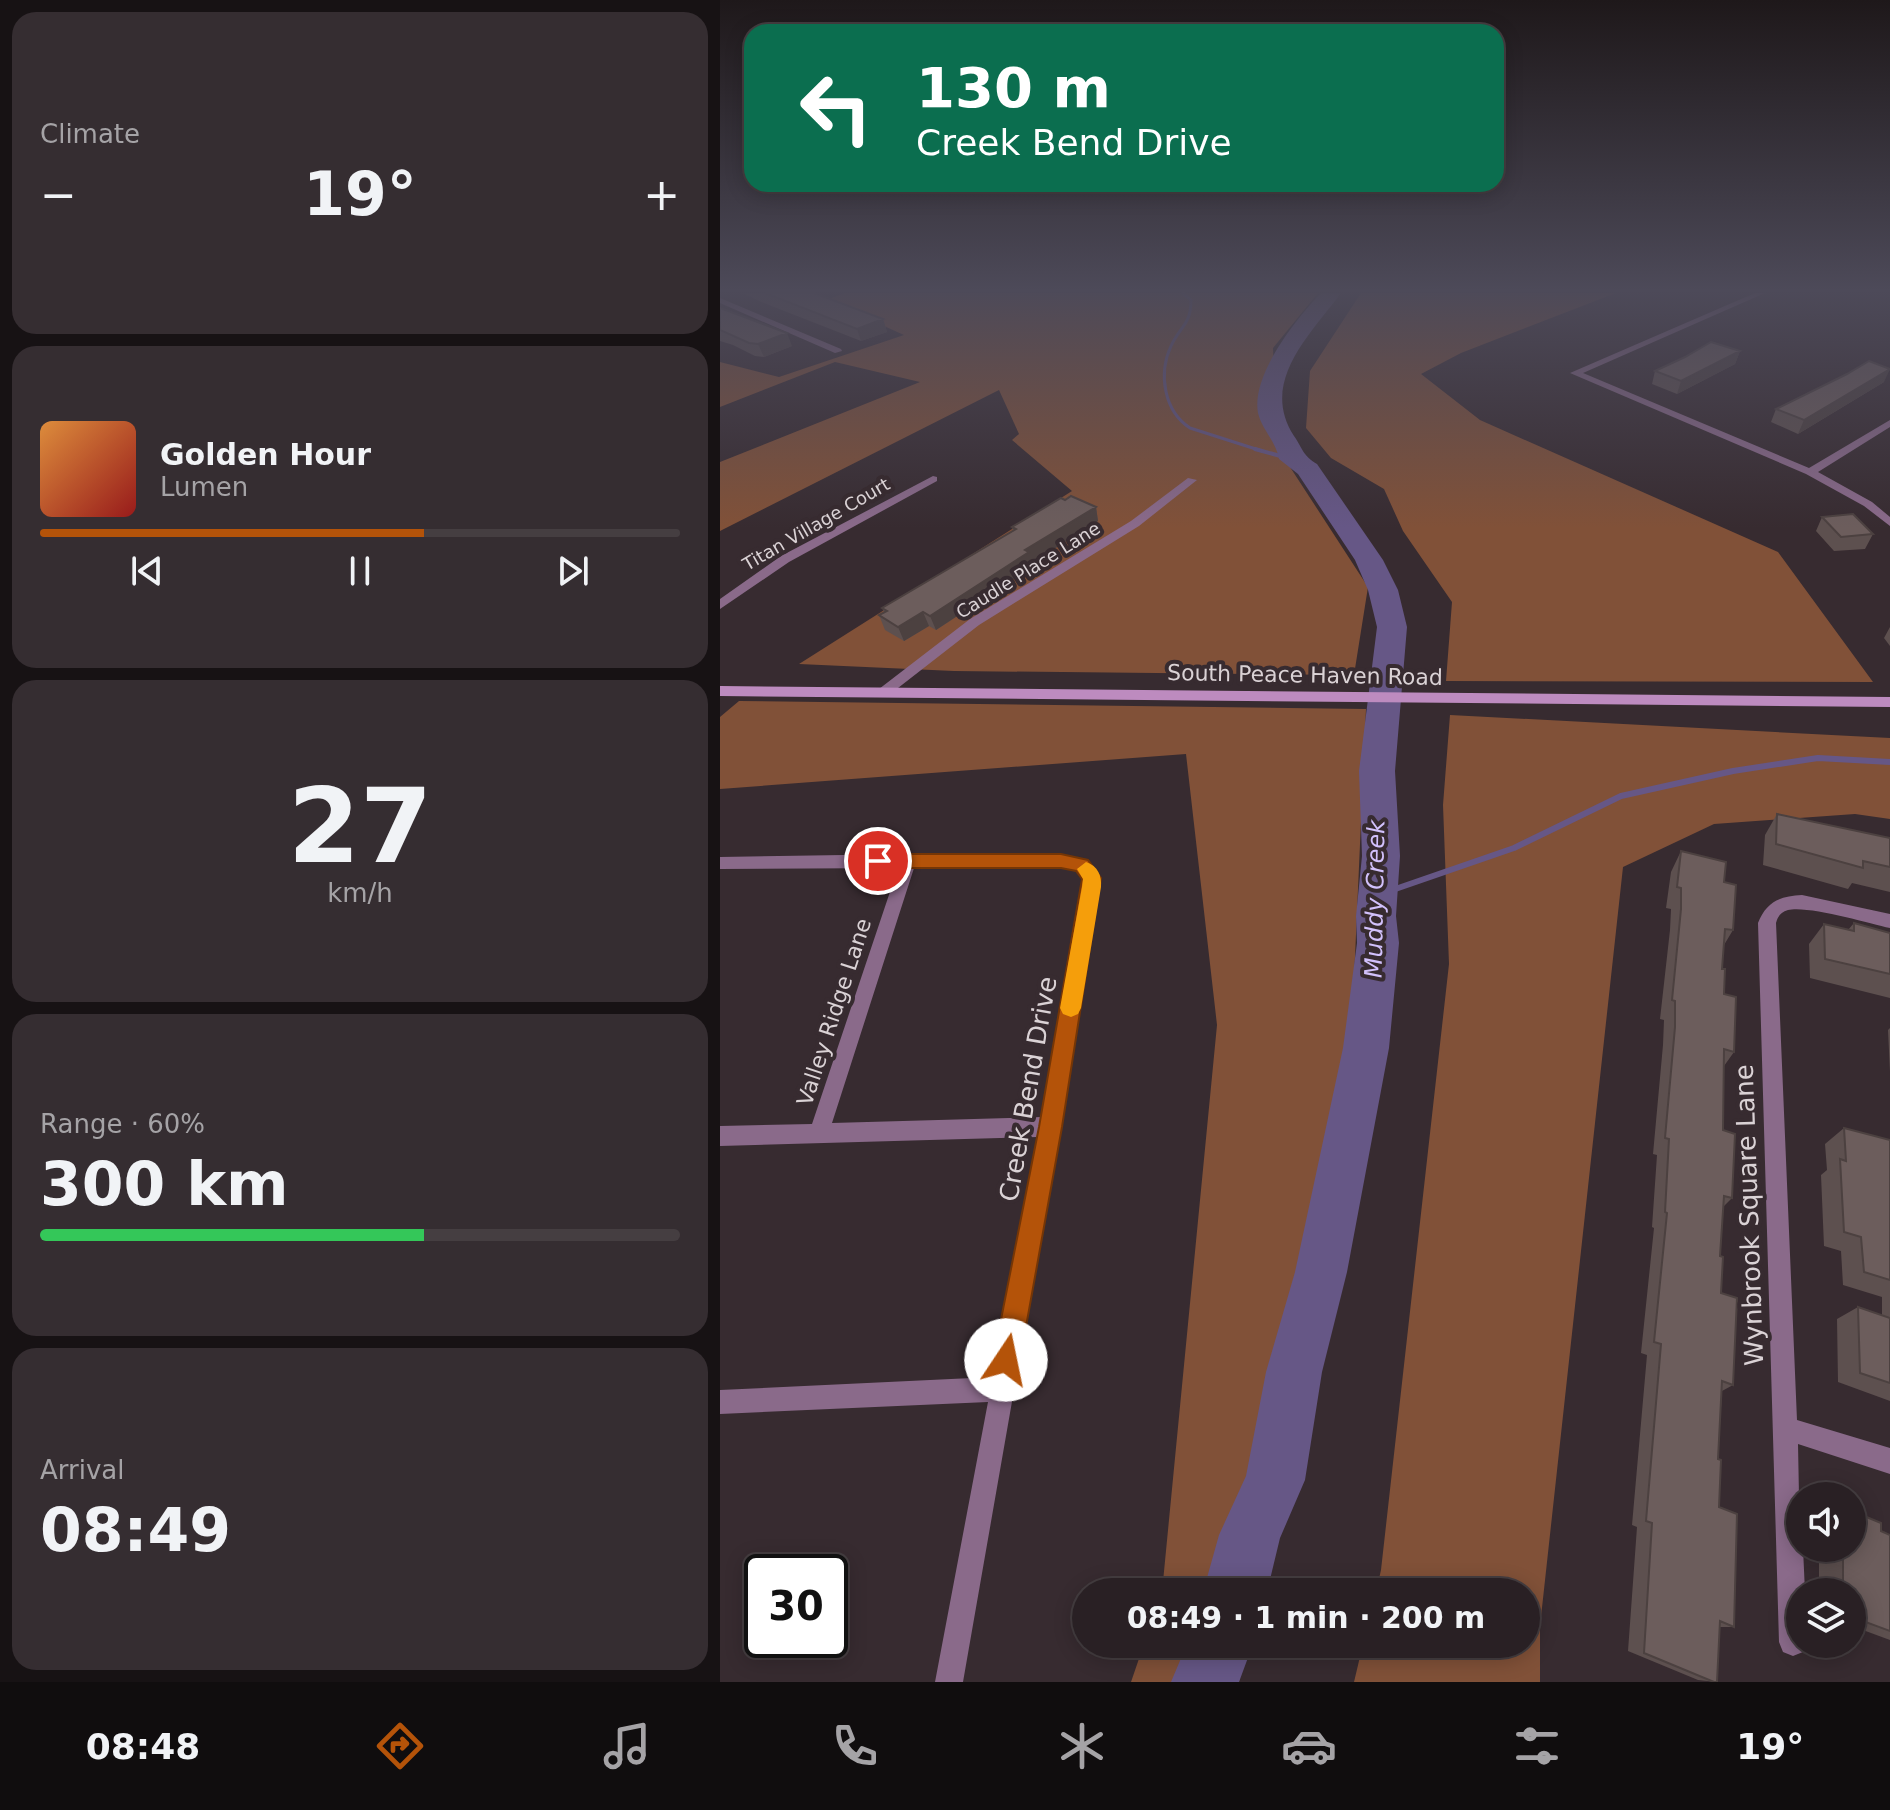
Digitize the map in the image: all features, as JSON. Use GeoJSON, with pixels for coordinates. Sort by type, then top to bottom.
{"type":"FeatureCollection","features":[{"type":"Feature","properties":{"kind":"main road","name":"South Peace Haven Road"},"geometry":{"type":"LineString","coordinates":[[720,691],[1342,696],[1511,701],[1890,702]]}},
{"type":"Feature","properties":{"kind":"street"},"geometry":{"type":"LineString","coordinates":[[1579,371],[1575,373],[1810,472],[1868,504],[1890,523]]}},
{"type":"Feature","properties":{"kind":"street"},"geometry":{"type":"LineString","coordinates":[[1810,472],[1890,423]]}},
{"type":"Feature","properties":{"kind":"street","name":"Titan Village Court"},"geometry":{"type":"LineString","coordinates":[[720,605],[785,559],[933,479]]}},
{"type":"Feature","properties":{"kind":"street","name":"Caudle Place Lane"},"geometry":{"type":"LineString","coordinates":[[884,692],[931,653],[1032,584],[1126,529],[1192,480]]}},
{"type":"Feature","properties":{"kind":"street","name":"Valley Ridge Lane"},"geometry":{"type":"LineString","coordinates":[[819,1133],[909,860]]}},
{"type":"Feature","properties":{"kind":"street","name":"Creek Bend Drive"},"geometry":{"type":"LineString","coordinates":[[721,864],[1061,861],[1082,866],[1092,878],[949,1682]]}},
{"type":"Feature","properties":{"kind":"street","name":"Wynbrook Square Lane"},"geometry":{"type":"LineString","coordinates":[[1791,1578],[1767,923],[1769,914],[1777,906],[1788,902],[1802,902],[1890,921]]}},
{"type":"Feature","properties":{"kind":"street"},"geometry":{"type":"LineString","coordinates":[[720,1136],[1050,1127]]}},
{"type":"Feature","properties":{"kind":"street"},"geometry":{"type":"LineString","coordinates":[[720,1402],[1001,1389]]}},
{"type":"Feature","properties":{"kind":"street"},"geometry":{"type":"LineString","coordinates":[[1785,1428],[1890,1461]]}},
{"type":"Feature","properties":{"kind":"shaded area"},"geometry":{"type":"Polygon","coordinates":[[[720,371],[757,371],[779,377],[795,371],[811,371],[720,407],[720,371]]]}},
{"type":"Feature","properties":{"kind":"shaded area"},"geometry":{"type":"Polygon","coordinates":[[[875,371],[1274,371],[1277,447],[1368,587],[1354,675],[954,671],[799,664],[1072,491],[1012,440],[1019,434],[999,390],[720,531],[720,462],[920,382],[875,371]]]}},
{"type":"Feature","properties":{"kind":"shaded area"},"geometry":{"type":"Polygon","coordinates":[[[1310,371],[1426,371],[1421,374],[1480,420],[1778,552],[1873,682],[1446,681],[1452,602],[1403,531],[1384,489],[1331,458],[1306,428],[1310,371]]]}},
{"type":"Feature","properties":{"kind":"shaded area"},"geometry":{"type":"Polygon","coordinates":[[[739,701],[1366,709],[1353,1002],[1256,1578],[1163,1578],[1217,1025],[1186,754],[720,789],[720,717],[739,701]]]}},
{"type":"Feature","properties":{"kind":"shaded area"},"geometry":{"type":"Polygon","coordinates":[[[1450,715],[1890,738],[1890,819],[1855,814],[1714,824],[1623,867],[1540,1626],[1540,1578],[1379,1578],[1449,964],[1443,805],[1450,715]]]}},
{"type":"Feature","properties":{"kind":"shaded area"},"geometry":{"type":"Polygon","coordinates":[[[1139,1658],[1243,1658],[1239,1682],[1131,1682],[1139,1658]]]}},
{"type":"Feature","properties":{"kind":"shaded area"},"geometry":{"type":"Polygon","coordinates":[[[1360,1658],[1540,1658],[1540,1682],[1354,1682],[1360,1658]]]}},
{"type":"Feature","properties":{"kind":"building"},"geometry":{"type":"Polygon","coordinates":[[[1656,371],[1700,371],[1681,381],[1656,371]]]}},
{"type":"Feature","properties":{"kind":"building"},"geometry":{"type":"Polygon","coordinates":[[[1886,371],[1804,420],[1776,409],[1847,374],[1886,371]]]}},
{"type":"Feature","properties":{"kind":"building"},"geometry":{"type":"Polygon","coordinates":[[[1071,496],[1096,507],[1025,550],[1029,552],[930,616],[923,612],[898,627],[879,615],[887,611],[882,608],[1016,529],[1012,527],[1061,498],[1065,500],[1071,496]]]}},
{"type":"Feature","properties":{"kind":"building"},"geometry":{"type":"Polygon","coordinates":[[[1853,514],[1873,534],[1841,537],[1822,517],[1853,514]]]}},
{"type":"Feature","properties":{"kind":"building"},"geometry":{"type":"Polygon","coordinates":[[[1777,814],[1890,838],[1890,867],[1863,861],[1863,868],[1776,844],[1777,814]]]}},
{"type":"Feature","properties":{"kind":"building"},"geometry":{"type":"Polygon","coordinates":[[[1681,851],[1726,862],[1724,882],[1736,885],[1733,930],[1725,929],[1722,969],[1725,969],[1724,994],[1736,997],[1734,1052],[1724,1049],[1723,1130],[1735,1134],[1732,1198],[1724,1196],[1720,1256],[1723,1257],[1721,1293],[1737,1298],[1733,1385],[1722,1381],[1718,1459],[1721,1460],[1719,1507],[1737,1514],[1734,1627],[1720,1621],[1717,1682],[1644,1653],[1652,1523],[1646,1521],[1661,1344],[1654,1342],[1667,1213],[1669,1139],[1665,1138],[1675,1027],[1675,1001],[1672,1000],[1681,909],[1681,888],[1677,887],[1681,851]]]}},
{"type":"Feature","properties":{"kind":"building"},"geometry":{"type":"Polygon","coordinates":[[[1854,923],[1890,933],[1890,974],[1825,959],[1824,924],[1854,931],[1854,923]]]}},
{"type":"Feature","properties":{"kind":"building"},"geometry":{"type":"Polygon","coordinates":[[[1844,1128],[1890,1140],[1890,1280],[1864,1272],[1861,1237],[1844,1232],[1840,1159],[1846,1161],[1844,1128]]]}},
{"type":"Feature","properties":{"kind":"building"},"geometry":{"type":"Polygon","coordinates":[[[1858,1307],[1890,1318],[1890,1383],[1860,1373],[1858,1307]]]}},
{"type":"Feature","properties":{"kind":"building"},"geometry":{"type":"Polygon","coordinates":[[[1866,1517],[1881,1523],[1881,1531],[1890,1535],[1890,1631],[1866,1622],[1866,1578],[1843,1578],[1843,1562],[1866,1562],[1866,1517]]]}},
{"type":"Feature","properties":{"kind":"waterway"},"geometry":{"type":"LineString","coordinates":[[1165,371],[1169,402],[1181,421],[1190,428],[1261,451]]}},
{"type":"Feature","properties":{"kind":"waterway","name":"Muddy Creek"},"geometry":{"type":"LineString","coordinates":[[1239,1578],[1250,1535],[1275,1480],[1294,1372],[1321,1272],[1366,1048],[1378,943],[1376,916],[1381,856],[1377,771],[1392,627],[1383,590],[1369,560],[1308,469],[1291,459],[1288,446],[1275,426],[1269,400],[1277,371]]}},
{"type":"Feature","properties":{"kind":"waterway"},"geometry":{"type":"LineString","coordinates":[[1255,449],[1261,451]]}},
{"type":"Feature","properties":{"kind":"waterway"},"geometry":{"type":"LineString","coordinates":[[1261,451],[1291,459]]}},
{"type":"Feature","properties":{"kind":"waterway"},"geometry":{"type":"LineString","coordinates":[[1378,895],[1514,848],[1621,796],[1733,771],[1818,758],[1890,762]]}},
{"type":"Feature","properties":{"kind":"waterway","name":"Muddy Creek"},"geometry":{"type":"LineString","coordinates":[[1205,1682],[1214,1658]]}},
{"type":"Feature","properties":{"kind":"slow traffic"},"geometry":{"type":"LineString","coordinates":[[1071,1008],[1092,878],[1086,869]]}},
{"type":"Feature","properties":{"kind":"route"},"geometry":{"type":"LineString","coordinates":[[878,861],[1061,861],[1082,866],[1092,878],[1006,1360]]}}]}
